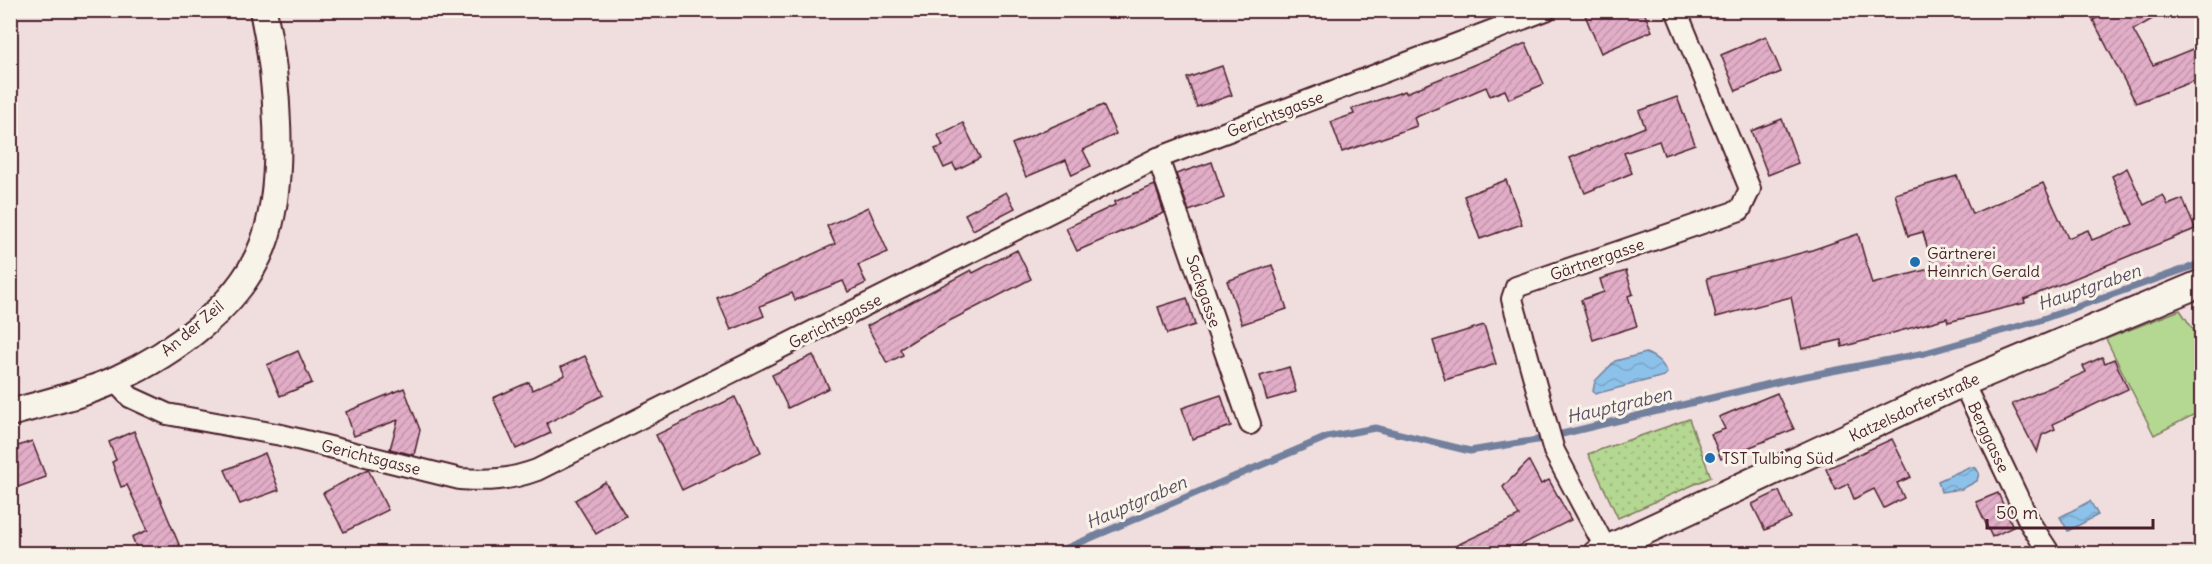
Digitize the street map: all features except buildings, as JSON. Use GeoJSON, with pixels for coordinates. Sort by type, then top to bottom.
{"type":"FeatureCollection","features":[{"type":"Feature","properties":{"kind":"street","name":"An der Zeil"},"geometry":{"type":"LineString","coordinates":[[10,413],[114,380],[158,356],[214,312],[239,285],[263,244],[274,186],[277,109],[272,55],[263,10]]}},
{"type":"Feature","properties":{"kind":"street","name":"Gerichtsgasse"},"geometry":{"type":"LineString","coordinates":[[114,380],[130,397],[167,414],[281,435],[460,479],[489,481],[513,478],[537,470],[1158,158],[1546,10]]}},
{"type":"Feature","properties":{"kind":"street","name":"Gärtnergasse"},"geometry":{"type":"LineString","coordinates":[[1601,551],[1554,452],[1512,299],[1516,287],[1740,210],[1750,189],[1676,10]]}},
{"type":"Feature","properties":{"kind":"street","name":"Sackgasse"},"geometry":{"type":"LineString","coordinates":[[1158,158],[1250,424]]}},
{"type":"Feature","properties":{"kind":"street","name":"Katzelsdorferstraße"},"geometry":{"type":"LineString","coordinates":[[1601,551],[2050,344],[2202,283]]}},
{"type":"Feature","properties":{"kind":"street","name":"Berggasse"},"geometry":{"type":"LineString","coordinates":[[1964,383],[2030,523],[2050,554]]}},
{"type":"Feature","properties":{"kind":"green space"},"geometry":{"type":"Polygon","coordinates":[[[2180,310],[2201,341],[2201,411],[2154,435],[2106,339],[2180,310]]]}},
{"type":"Feature","properties":{"kind":"green space"},"geometry":{"type":"Polygon","coordinates":[[[1689,419],[1711,477],[1618,518],[1588,454],[1689,419]]]}},
{"type":"Feature","properties":{"kind":"water"},"geometry":{"type":"Polygon","coordinates":[[[1646,353],[1661,363],[1667,373],[1664,376],[1595,394],[1593,391],[1595,381],[1615,361],[1646,353]]]}},
{"type":"Feature","properties":{"kind":"water"},"geometry":{"type":"Polygon","coordinates":[[[1969,467],[1976,468],[1979,473],[1977,481],[1962,489],[1941,492],[1938,481],[1969,467]]]}},
{"type":"Feature","properties":{"kind":"water"},"geometry":{"type":"Polygon","coordinates":[[[2090,501],[2098,515],[2068,531],[2060,517],[2090,501]]]}},
{"type":"Feature","properties":{"kind":"waterway","name":"Hauptgraben"},"geometry":{"type":"LineString","coordinates":[[1053,554],[1327,437],[1375,428],[1470,451],[1537,440],[1786,380],[1925,353],[2037,321],[2202,263]]}},
{"type":"Feature","properties":{"kind":"place","name":"Gärtnerei Heinrich Gerald"},"geometry":{"type":"Point","coordinates":[1915,262]}},
{"type":"Feature","properties":{"kind":"place","name":"TST Tulbing Süd"},"geometry":{"type":"Point","coordinates":[1710,458]}}]}
